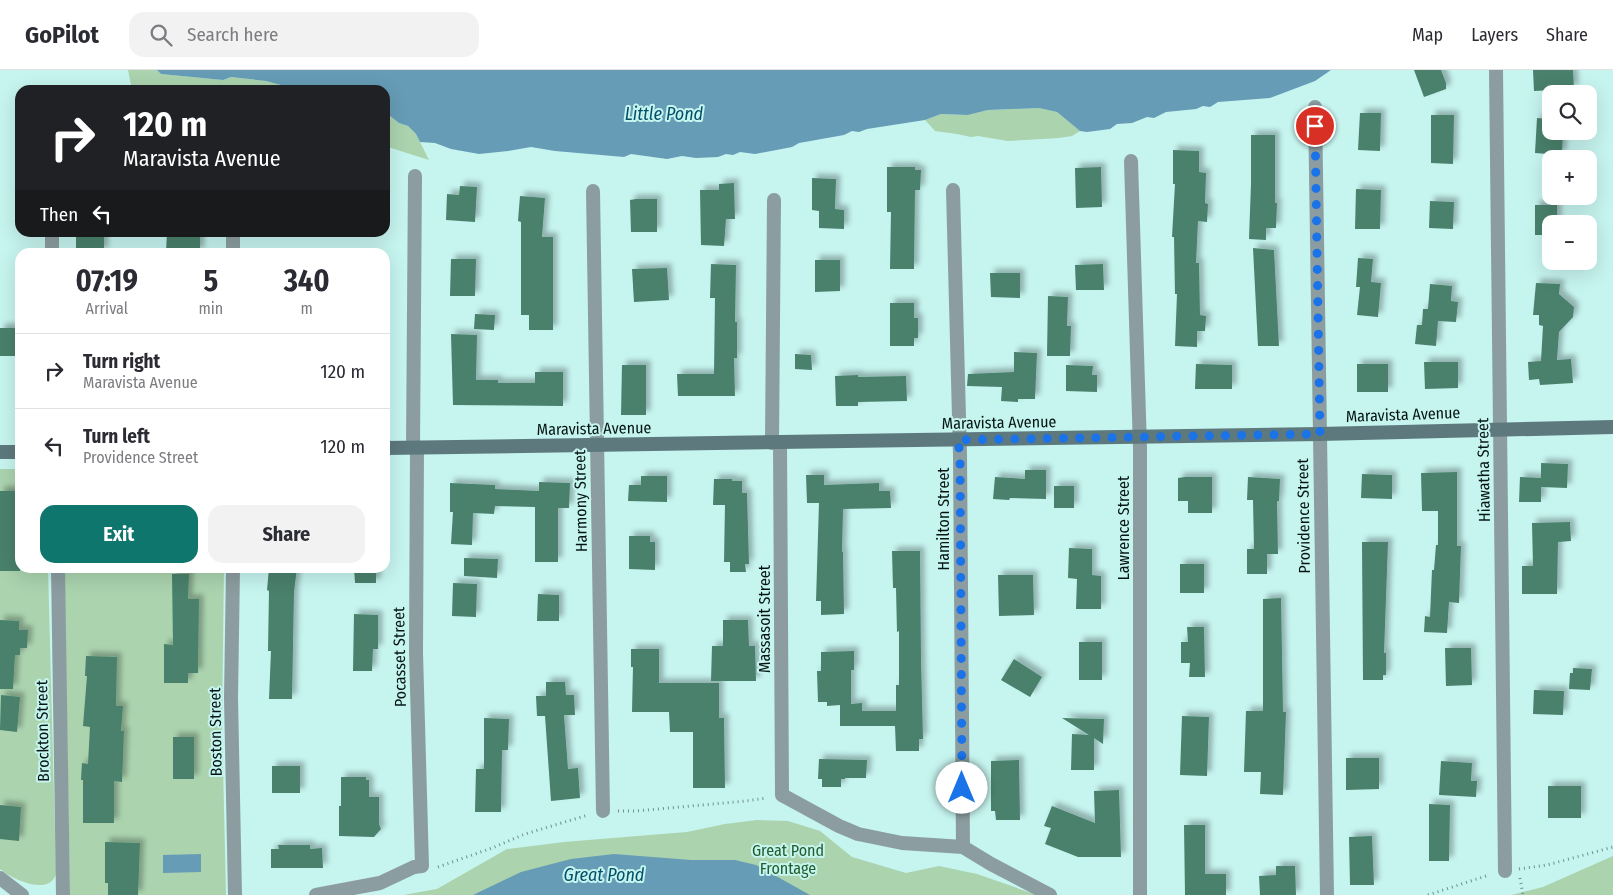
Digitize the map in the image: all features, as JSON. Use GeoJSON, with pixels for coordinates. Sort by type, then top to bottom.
{"type":"FeatureCollection","features":[{"type":"Feature","properties":{"kind":"main road","name":"Maravista Avenue"},"geometry":{"type":"LineString","coordinates":[[390,448],[1320,434],[1613,427]]}},
{"type":"Feature","properties":{"kind":"main road"},"geometry":{"type":"LineString","coordinates":[[0,452],[15,452]]}},
{"type":"Feature","properties":{"kind":"street","name":"Hiawatha Street"},"geometry":{"type":"LineString","coordinates":[[1496,70],[1505,870]]}},
{"type":"Feature","properties":{"kind":"street","name":"Providence Street"},"geometry":{"type":"LineString","coordinates":[[1315,107],[1327,895]]}},
{"type":"Feature","properties":{"kind":"street","name":"Lawrence Street"},"geometry":{"type":"LineString","coordinates":[[1131,161],[1140,437],[1140,895]]}},
{"type":"Feature","properties":{"kind":"street","name":"Pocasset Street"},"geometry":{"type":"LineString","coordinates":[[316,895],[380,883],[414,867],[422,866],[416,653],[415,176]]}},
{"type":"Feature","properties":{"kind":"street","name":"Hamilton Street"},"geometry":{"type":"LineString","coordinates":[[953,190],[958,440],[960,455],[963,847]]}},
{"type":"Feature","properties":{"kind":"street","name":"Harmony Street"},"geometry":{"type":"LineString","coordinates":[[593,191],[603,811]]}},
{"type":"Feature","properties":{"kind":"street","name":"Massasoit Street"},"geometry":{"type":"LineString","coordinates":[[774,200],[782,795],[839,826],[858,834],[902,843],[963,847]]}},
{"type":"Feature","properties":{"kind":"street","name":"Brockton Street"},"geometry":{"type":"LineString","coordinates":[[58,573],[63,895]]}},
{"type":"Feature","properties":{"kind":"street","name":"Boston Street"},"geometry":{"type":"LineString","coordinates":[[234,573],[231,698],[235,895]]}},
{"type":"Feature","properties":{"kind":"street"},"geometry":{"type":"LineString","coordinates":[[963,847],[1050,895]]}},
{"type":"Feature","properties":{"kind":"street"},"geometry":{"type":"LineString","coordinates":[[0,878],[22,895]]}},
{"type":"Feature","properties":{"kind":"path"},"geometry":{"type":"LineString","coordinates":[[1520,882],[1523,895]]}},
{"type":"Feature","properties":{"kind":"green space"},"geometry":{"type":"Polygon","coordinates":[[[128,70],[157,70],[161,74],[223,80],[231,77],[266,81],[281,85],[131,85],[128,70]]]}},
{"type":"Feature","properties":{"kind":"green space"},"geometry":{"type":"Polygon","coordinates":[[[1039,108],[1057,112],[1080,131],[1072,136],[1059,138],[1008,141],[935,131],[925,120],[941,114],[968,115],[988,110],[1039,108]]]}},
{"type":"Feature","properties":{"kind":"green space"},"geometry":{"type":"Polygon","coordinates":[[[390,116],[399,123],[408,126],[416,134],[429,160],[390,148],[390,116]]]}},
{"type":"Feature","properties":{"kind":"green space"},"geometry":{"type":"Polygon","coordinates":[[[0,469],[15,469],[15,573],[48,573],[56,874],[53,880],[47,884],[40,885],[23,882],[0,869],[0,469]]]}},
{"type":"Feature","properties":{"kind":"green space"},"geometry":{"type":"Polygon","coordinates":[[[64,573],[224,573],[222,723],[226,895],[70,895],[64,573]]]}},
{"type":"Feature","properties":{"kind":"green space","name":"Great Pond Frontage"},"geometry":{"type":"Polygon","coordinates":[[[757,820],[788,821],[820,831],[852,857],[906,873],[939,866],[977,874],[1037,895],[403,895],[437,889],[507,849],[564,842],[687,832],[757,820]]]}},
{"type":"Feature","properties":{"kind":"green space"},"geometry":{"type":"Polygon","coordinates":[[[1613,856],[1613,895],[1511,895],[1543,887],[1613,856]]]}},
{"type":"Feature","properties":{"kind":"water","name":"Little Pond"},"geometry":{"type":"Polygon","coordinates":[[[157,70],[1331,70],[1315,81],[1270,98],[1218,102],[1210,107],[1203,106],[1196,109],[1166,112],[1154,118],[1147,117],[1132,123],[1117,124],[1110,129],[1080,131],[1057,112],[1039,108],[988,110],[968,115],[941,114],[925,120],[867,129],[859,132],[852,131],[844,135],[799,143],[792,147],[755,154],[740,152],[718,157],[696,158],[682,156],[667,159],[631,154],[624,157],[555,151],[531,147],[479,154],[451,149],[435,143],[420,142],[416,134],[408,126],[399,123],[390,116],[390,85],[281,85],[266,81],[231,77],[223,80],[161,74],[157,70]]]}},
{"type":"Feature","properties":{"kind":"water"},"geometry":{"type":"Polygon","coordinates":[[[201,854],[201,872],[163,873],[163,855],[201,854]]]}},
{"type":"Feature","properties":{"kind":"water","name":"Great Pond"},"geometry":{"type":"Polygon","coordinates":[[[614,854],[691,860],[735,860],[756,865],[810,895],[473,895],[521,872],[571,859],[614,854]]]}},
{"type":"Feature","properties":{"kind":"building"},"geometry":{"type":"Polygon","coordinates":[[[1414,70],[1441,70],[1446,83],[1446,89],[1424,97],[1414,70]]]}},
{"type":"Feature","properties":{"kind":"building"},"geometry":{"type":"Polygon","coordinates":[[[1533,70],[1573,70],[1574,85],[1542,85],[1542,91],[1534,91],[1533,70]]]}},
{"type":"Feature","properties":{"kind":"building"},"geometry":{"type":"Polygon","coordinates":[[[1360,113],[1381,113],[1380,151],[1358,150],[1360,113]]]}},
{"type":"Feature","properties":{"kind":"building"},"geometry":{"type":"Polygon","coordinates":[[[1431,115],[1454,115],[1453,164],[1431,163],[1431,115]]]}},
{"type":"Feature","properties":{"kind":"building"},"geometry":{"type":"Polygon","coordinates":[[[1537,118],[1542,118],[1542,140],[1563,140],[1562,150],[1542,150],[1542,154],[1535,153],[1537,118]]]}},
{"type":"Feature","properties":{"kind":"building"},"geometry":{"type":"Polygon","coordinates":[[[1251,135],[1275,135],[1276,228],[1266,228],[1266,240],[1249,239],[1251,135]]]}},
{"type":"Feature","properties":{"kind":"building"},"geometry":{"type":"Polygon","coordinates":[[[1173,150],[1199,151],[1199,172],[1206,173],[1205,203],[1208,204],[1207,222],[1198,221],[1196,263],[1199,263],[1200,315],[1206,316],[1205,331],[1197,331],[1197,347],[1175,346],[1177,294],[1175,294],[1174,237],[1172,237],[1175,184],[1173,184],[1173,150]]]}},
{"type":"Feature","properties":{"kind":"building"},"geometry":{"type":"Polygon","coordinates":[[[887,167],[915,167],[915,170],[921,170],[920,190],[915,190],[914,269],[890,269],[891,212],[887,212],[887,167]]]}},
{"type":"Feature","properties":{"kind":"building"},"geometry":{"type":"Polygon","coordinates":[[[1101,167],[1102,207],[1076,208],[1075,168],[1101,167]]]}},
{"type":"Feature","properties":{"kind":"building"},"geometry":{"type":"Polygon","coordinates":[[[812,178],[836,179],[835,209],[844,210],[844,229],[819,228],[819,211],[812,210],[812,178]]]}},
{"type":"Feature","properties":{"kind":"building"},"geometry":{"type":"Polygon","coordinates":[[[734,183],[735,219],[726,219],[724,246],[701,245],[700,190],[719,190],[719,184],[734,183]]]}},
{"type":"Feature","properties":{"kind":"building"},"geometry":{"type":"Polygon","coordinates":[[[460,186],[477,187],[475,222],[446,220],[447,194],[459,195],[460,186]]]}},
{"type":"Feature","properties":{"kind":"building"},"geometry":{"type":"Polygon","coordinates":[[[1356,189],[1381,190],[1380,229],[1355,229],[1356,189]]]}},
{"type":"Feature","properties":{"kind":"building"},"geometry":{"type":"Polygon","coordinates":[[[520,196],[545,198],[542,237],[553,237],[553,330],[529,330],[529,315],[521,315],[521,222],[518,221],[520,196]]]}},
{"type":"Feature","properties":{"kind":"building"},"geometry":{"type":"Polygon","coordinates":[[[657,199],[657,232],[631,232],[630,200],[657,199]]]}},
{"type":"Feature","properties":{"kind":"building"},"geometry":{"type":"Polygon","coordinates":[[[1430,201],[1454,202],[1453,229],[1429,228],[1430,201]]]}},
{"type":"Feature","properties":{"kind":"building"},"geometry":{"type":"Polygon","coordinates":[[[1535,205],[1557,205],[1557,215],[1542,215],[1542,235],[1535,235],[1535,205]]]}},
{"type":"Feature","properties":{"kind":"building"},"geometry":{"type":"Polygon","coordinates":[[[76,237],[104,237],[104,248],[76,248],[76,237]]]}},
{"type":"Feature","properties":{"kind":"building"},"geometry":{"type":"Polygon","coordinates":[[[167,237],[200,237],[200,248],[166,248],[167,237]]]}},
{"type":"Feature","properties":{"kind":"building"},"geometry":{"type":"Polygon","coordinates":[[[1253,248],[1274,250],[1279,346],[1258,346],[1253,248]]]}},
{"type":"Feature","properties":{"kind":"building"},"geometry":{"type":"Polygon","coordinates":[[[1358,258],[1373,259],[1371,282],[1381,283],[1378,317],[1357,315],[1360,287],[1356,287],[1358,258]]]}},
{"type":"Feature","properties":{"kind":"building"},"geometry":{"type":"Polygon","coordinates":[[[451,259],[476,259],[475,296],[450,296],[451,259]]]}},
{"type":"Feature","properties":{"kind":"building"},"geometry":{"type":"Polygon","coordinates":[[[815,260],[840,260],[840,291],[815,292],[815,260]]]}},
{"type":"Feature","properties":{"kind":"building"},"geometry":{"type":"Polygon","coordinates":[[[711,264],[736,265],[735,322],[737,322],[737,358],[734,358],[735,396],[678,396],[677,374],[714,374],[715,298],[710,298],[711,264]]]}},
{"type":"Feature","properties":{"kind":"building"},"geometry":{"type":"Polygon","coordinates":[[[1103,264],[1104,290],[1076,290],[1075,265],[1103,264]]]}},
{"type":"Feature","properties":{"kind":"building"},"geometry":{"type":"Polygon","coordinates":[[[667,268],[669,300],[634,302],[632,269],[667,268]]]}},
{"type":"Feature","properties":{"kind":"building"},"geometry":{"type":"Polygon","coordinates":[[[990,273],[1020,273],[1020,298],[991,297],[990,273]]]}},
{"type":"Feature","properties":{"kind":"building"},"geometry":{"type":"Polygon","coordinates":[[[1536,283],[1560,284],[1559,294],[1574,307],[1573,317],[1559,332],[1557,360],[1571,359],[1573,383],[1540,385],[1539,379],[1529,380],[1528,362],[1541,361],[1543,326],[1539,325],[1539,315],[1533,315],[1536,283]]]}},
{"type":"Feature","properties":{"kind":"building"},"geometry":{"type":"Polygon","coordinates":[[[1430,284],[1452,286],[1451,301],[1458,302],[1456,322],[1438,321],[1436,346],[1415,344],[1417,325],[1422,325],[1423,309],[1428,309],[1430,284]]]}},
{"type":"Feature","properties":{"kind":"building"},"geometry":{"type":"Polygon","coordinates":[[[1048,296],[1068,297],[1067,326],[1071,326],[1070,356],[1047,356],[1048,296]]]}},
{"type":"Feature","properties":{"kind":"building"},"geometry":{"type":"Polygon","coordinates":[[[890,303],[914,303],[914,318],[918,318],[918,338],[914,338],[914,346],[890,346],[890,303]]]}},
{"type":"Feature","properties":{"kind":"building"},"geometry":{"type":"Polygon","coordinates":[[[475,314],[495,315],[494,330],[474,329],[475,314]]]}},
{"type":"Feature","properties":{"kind":"building"},"geometry":{"type":"Polygon","coordinates":[[[0,328],[15,328],[15,356],[0,356],[0,328]]]}},
{"type":"Feature","properties":{"kind":"building"},"geometry":{"type":"Polygon","coordinates":[[[451,334],[477,335],[476,380],[498,380],[498,383],[535,383],[535,372],[563,372],[563,406],[453,405],[451,334]]]}},
{"type":"Feature","properties":{"kind":"building"},"geometry":{"type":"Polygon","coordinates":[[[1014,352],[1037,353],[1035,399],[1018,399],[1018,402],[1001,401],[1002,387],[967,386],[968,374],[1014,372],[1014,352]]]}},
{"type":"Feature","properties":{"kind":"building"},"geometry":{"type":"Polygon","coordinates":[[[795,354],[811,355],[812,370],[795,369],[795,354]]]}},
{"type":"Feature","properties":{"kind":"building"},"geometry":{"type":"Polygon","coordinates":[[[1424,362],[1458,362],[1458,388],[1425,389],[1424,362]]]}},
{"type":"Feature","properties":{"kind":"building"},"geometry":{"type":"Polygon","coordinates":[[[1196,364],[1232,365],[1232,389],[1195,389],[1196,364]]]}},
{"type":"Feature","properties":{"kind":"building"},"geometry":{"type":"Polygon","coordinates":[[[1357,364],[1388,364],[1388,392],[1357,392],[1357,364]]]}},
{"type":"Feature","properties":{"kind":"building"},"geometry":{"type":"Polygon","coordinates":[[[622,365],[646,365],[646,415],[621,415],[622,365]]]}},
{"type":"Feature","properties":{"kind":"building"},"geometry":{"type":"Polygon","coordinates":[[[1066,365],[1093,366],[1092,375],[1097,375],[1097,392],[1066,391],[1066,365]]]}},
{"type":"Feature","properties":{"kind":"building"},"geometry":{"type":"Polygon","coordinates":[[[858,375],[858,377],[906,376],[907,401],[858,402],[858,406],[836,406],[835,376],[858,375]]]}},
{"type":"Feature","properties":{"kind":"building"},"geometry":{"type":"Polygon","coordinates":[[[1541,463],[1568,464],[1567,488],[1541,487],[1541,502],[1519,502],[1520,477],[1541,478],[1541,463]]]}},
{"type":"Feature","properties":{"kind":"building"},"geometry":{"type":"Polygon","coordinates":[[[1025,470],[1046,470],[1046,499],[993,499],[995,477],[1025,479],[1025,470]]]}},
{"type":"Feature","properties":{"kind":"building"},"geometry":{"type":"Polygon","coordinates":[[[1457,472],[1457,546],[1461,546],[1459,603],[1449,602],[1447,633],[1424,632],[1425,616],[1430,617],[1432,570],[1434,570],[1436,545],[1438,545],[1438,511],[1422,511],[1421,473],[1457,472]]]}},
{"type":"Feature","properties":{"kind":"building"},"geometry":{"type":"Polygon","coordinates":[[[1362,474],[1392,475],[1392,499],[1361,498],[1362,474]]]}},
{"type":"Feature","properties":{"kind":"building"},"geometry":{"type":"Polygon","coordinates":[[[806,475],[824,475],[824,485],[879,483],[879,491],[890,491],[891,508],[843,509],[844,614],[821,615],[821,601],[816,601],[819,503],[807,503],[806,475]]]}},
{"type":"Feature","properties":{"kind":"building"},"geometry":{"type":"Polygon","coordinates":[[[641,476],[667,476],[667,502],[628,501],[629,485],[641,485],[641,476]]]}},
{"type":"Feature","properties":{"kind":"building"},"geometry":{"type":"Polygon","coordinates":[[[1212,477],[1212,513],[1188,513],[1188,501],[1178,501],[1178,478],[1212,477]]]}},
{"type":"Feature","properties":{"kind":"building"},"geometry":{"type":"Polygon","coordinates":[[[1248,477],[1280,479],[1279,501],[1277,501],[1278,554],[1267,554],[1267,574],[1247,574],[1247,549],[1254,549],[1253,500],[1247,500],[1248,477]]]}},
{"type":"Feature","properties":{"kind":"building"},"geometry":{"type":"Polygon","coordinates":[[[714,479],[742,481],[742,493],[747,493],[749,564],[745,564],[746,572],[730,572],[730,562],[724,562],[725,505],[713,505],[714,479]]]}},
{"type":"Feature","properties":{"kind":"building"},"geometry":{"type":"Polygon","coordinates":[[[539,482],[570,483],[569,508],[558,508],[558,562],[535,562],[535,507],[495,506],[494,514],[473,513],[472,545],[451,544],[453,512],[450,512],[450,483],[495,485],[495,489],[539,491],[539,482]]]}},
{"type":"Feature","properties":{"kind":"building"},"geometry":{"type":"Polygon","coordinates":[[[1054,486],[1074,486],[1074,508],[1054,508],[1054,486]]]}},
{"type":"Feature","properties":{"kind":"building"},"geometry":{"type":"Polygon","coordinates":[[[0,491],[15,491],[15,571],[0,571],[0,491]]]}},
{"type":"Feature","properties":{"kind":"building"},"geometry":{"type":"Polygon","coordinates":[[[1570,522],[1571,541],[1558,542],[1557,594],[1522,594],[1522,566],[1533,566],[1532,523],[1570,522]]]}},
{"type":"Feature","properties":{"kind":"building"},"geometry":{"type":"Polygon","coordinates":[[[629,536],[650,536],[650,542],[655,542],[655,570],[629,569],[629,536]]]}},
{"type":"Feature","properties":{"kind":"building"},"geometry":{"type":"Polygon","coordinates":[[[1362,542],[1388,542],[1384,653],[1386,653],[1386,675],[1383,675],[1383,680],[1363,680],[1362,542]]]}},
{"type":"Feature","properties":{"kind":"building"},"geometry":{"type":"Polygon","coordinates":[[[1069,548],[1092,549],[1092,575],[1101,576],[1101,609],[1076,609],[1077,579],[1068,578],[1069,548]]]}},
{"type":"Feature","properties":{"kind":"building"},"geometry":{"type":"Polygon","coordinates":[[[892,551],[920,551],[923,739],[919,739],[919,751],[896,751],[895,726],[840,726],[840,705],[827,706],[827,702],[818,702],[817,671],[821,671],[821,652],[854,651],[854,670],[851,670],[851,704],[862,703],[862,711],[896,711],[896,685],[899,685],[899,631],[897,632],[896,588],[893,588],[892,551]]]}},
{"type":"Feature","properties":{"kind":"building"},"geometry":{"type":"Polygon","coordinates":[[[464,558],[498,559],[497,578],[464,576],[464,558]]]}},
{"type":"Feature","properties":{"kind":"building"},"geometry":{"type":"Polygon","coordinates":[[[1180,564],[1204,564],[1204,593],[1180,593],[1180,564]]]}},
{"type":"Feature","properties":{"kind":"building"},"geometry":{"type":"Polygon","coordinates":[[[269,573],[296,573],[294,592],[292,699],[269,699],[271,651],[268,651],[269,591],[267,590],[269,573]]]}},
{"type":"Feature","properties":{"kind":"building"},"geometry":{"type":"Polygon","coordinates":[[[354,573],[376,573],[376,583],[355,583],[354,573]]]}},
{"type":"Feature","properties":{"kind":"building"},"geometry":{"type":"Polygon","coordinates":[[[172,574],[189,574],[188,599],[199,599],[198,673],[188,673],[188,683],[164,683],[164,644],[173,645],[172,574]]]}},
{"type":"Feature","properties":{"kind":"building"},"geometry":{"type":"Polygon","coordinates":[[[998,575],[1033,575],[1034,615],[999,616],[998,575]]]}},
{"type":"Feature","properties":{"kind":"building"},"geometry":{"type":"Polygon","coordinates":[[[453,583],[477,584],[476,617],[452,616],[453,583]]]}},
{"type":"Feature","properties":{"kind":"building"},"geometry":{"type":"Polygon","coordinates":[[[538,594],[559,595],[559,621],[537,621],[538,594]]]}},
{"type":"Feature","properties":{"kind":"building"},"geometry":{"type":"Polygon","coordinates":[[[1281,598],[1283,712],[1286,712],[1283,795],[1260,794],[1261,772],[1244,772],[1246,711],[1263,711],[1263,599],[1281,598]]]}},
{"type":"Feature","properties":{"kind":"building"},"geometry":{"type":"Polygon","coordinates":[[[354,614],[378,615],[378,649],[373,649],[372,671],[353,671],[354,614]]]}},
{"type":"Feature","properties":{"kind":"building"},"geometry":{"type":"Polygon","coordinates":[[[0,620],[19,621],[19,630],[28,630],[27,648],[20,648],[20,655],[15,655],[13,689],[0,689],[0,620]]]}},
{"type":"Feature","properties":{"kind":"building"},"geometry":{"type":"Polygon","coordinates":[[[723,620],[748,620],[749,646],[755,646],[756,681],[711,681],[712,646],[723,646],[723,620]]]}},
{"type":"Feature","properties":{"kind":"building"},"geometry":{"type":"Polygon","coordinates":[[[1187,627],[1204,627],[1205,677],[1189,677],[1190,663],[1181,663],[1181,642],[1188,642],[1187,627]]]}},
{"type":"Feature","properties":{"kind":"building"},"geometry":{"type":"Polygon","coordinates":[[[1079,642],[1102,642],[1102,680],[1079,680],[1079,642]]]}},
{"type":"Feature","properties":{"kind":"building"},"geometry":{"type":"Polygon","coordinates":[[[1445,648],[1471,648],[1472,685],[1446,686],[1445,648]]]}},
{"type":"Feature","properties":{"kind":"building"},"geometry":{"type":"Polygon","coordinates":[[[631,649],[659,649],[659,683],[719,683],[719,718],[724,718],[725,788],[693,788],[693,732],[670,732],[669,712],[632,712],[633,667],[631,667],[631,649]]]}},
{"type":"Feature","properties":{"kind":"building"},"geometry":{"type":"Polygon","coordinates":[[[86,656],[117,657],[116,706],[123,706],[121,731],[124,731],[122,782],[114,781],[114,823],[83,823],[82,763],[88,764],[90,727],[83,726],[87,676],[85,676],[86,656]]]}},
{"type":"Feature","properties":{"kind":"building"},"geometry":{"type":"Polygon","coordinates":[[[1014,659],[1042,677],[1030,697],[1001,680],[1014,659]]]}},
{"type":"Feature","properties":{"kind":"building"},"geometry":{"type":"Polygon","coordinates":[[[1573,668],[1592,669],[1590,690],[1569,689],[1570,673],[1573,673],[1573,668]]]}},
{"type":"Feature","properties":{"kind":"building"},"geometry":{"type":"Polygon","coordinates":[[[546,682],[565,682],[566,695],[574,695],[575,715],[564,715],[568,769],[578,768],[580,798],[551,801],[545,716],[537,716],[536,696],[546,696],[546,682]]]}},
{"type":"Feature","properties":{"kind":"building"},"geometry":{"type":"Polygon","coordinates":[[[1534,690],[1564,691],[1563,715],[1533,714],[1534,690]]]}},
{"type":"Feature","properties":{"kind":"building"},"geometry":{"type":"Polygon","coordinates":[[[1,695],[20,697],[17,732],[0,730],[1,695]]]}},
{"type":"Feature","properties":{"kind":"building"},"geometry":{"type":"Polygon","coordinates":[[[1182,716],[1209,717],[1207,776],[1180,775],[1182,716]]]}},
{"type":"Feature","properties":{"kind":"building"},"geometry":{"type":"Polygon","coordinates":[[[484,718],[509,719],[508,750],[502,750],[501,812],[475,812],[476,769],[484,769],[484,718]]]}},
{"type":"Feature","properties":{"kind":"building"},"geometry":{"type":"Polygon","coordinates":[[[1062,718],[1104,719],[1103,744],[1094,738],[1094,770],[1071,770],[1072,734],[1089,735],[1062,718]]]}},
{"type":"Feature","properties":{"kind":"building"},"geometry":{"type":"Polygon","coordinates":[[[173,737],[194,737],[194,779],[173,779],[173,737]]]}},
{"type":"Feature","properties":{"kind":"building"},"geometry":{"type":"Polygon","coordinates":[[[1346,758],[1379,758],[1379,789],[1346,790],[1346,758]]]}},
{"type":"Feature","properties":{"kind":"building"},"geometry":{"type":"Polygon","coordinates":[[[819,759],[867,760],[866,778],[845,778],[841,779],[841,787],[822,787],[822,779],[818,779],[819,759]]]}},
{"type":"Feature","properties":{"kind":"building"},"geometry":{"type":"Polygon","coordinates":[[[1019,760],[1020,820],[996,820],[995,811],[991,811],[991,761],[1019,760]]]}},
{"type":"Feature","properties":{"kind":"building"},"geometry":{"type":"Polygon","coordinates":[[[1441,761],[1472,763],[1471,781],[1477,781],[1476,797],[1439,795],[1441,761]]]}},
{"type":"Feature","properties":{"kind":"building"},"geometry":{"type":"Polygon","coordinates":[[[272,766],[300,766],[300,793],[272,793],[272,766]]]}},
{"type":"Feature","properties":{"kind":"building"},"geometry":{"type":"Polygon","coordinates":[[[341,777],[366,777],[366,780],[369,780],[369,797],[379,797],[379,824],[381,829],[374,837],[339,836],[341,777]]]}},
{"type":"Feature","properties":{"kind":"building"},"geometry":{"type":"Polygon","coordinates":[[[1548,786],[1581,786],[1581,818],[1548,818],[1548,786]]]}},
{"type":"Feature","properties":{"kind":"building"},"geometry":{"type":"Polygon","coordinates":[[[1119,790],[1121,857],[1078,857],[1045,844],[1051,828],[1044,826],[1052,806],[1095,823],[1094,791],[1119,790]]]}},
{"type":"Feature","properties":{"kind":"building"},"geometry":{"type":"Polygon","coordinates":[[[1429,804],[1450,805],[1449,861],[1429,861],[1429,804]]]}},
{"type":"Feature","properties":{"kind":"building"},"geometry":{"type":"Polygon","coordinates":[[[0,805],[21,807],[19,841],[0,839],[0,805]]]}},
{"type":"Feature","properties":{"kind":"building"},"geometry":{"type":"Polygon","coordinates":[[[1184,825],[1205,825],[1205,874],[1226,874],[1226,895],[1185,895],[1184,825]]]}},
{"type":"Feature","properties":{"kind":"building"},"geometry":{"type":"Polygon","coordinates":[[[1372,836],[1374,885],[1350,885],[1349,837],[1372,836]]]}},
{"type":"Feature","properties":{"kind":"building"},"geometry":{"type":"Polygon","coordinates":[[[105,842],[140,843],[138,895],[108,895],[108,883],[105,883],[105,842]]]}},
{"type":"Feature","properties":{"kind":"building"},"geometry":{"type":"Polygon","coordinates":[[[278,845],[310,845],[310,849],[322,848],[323,868],[271,868],[271,849],[279,849],[278,845]]]}},
{"type":"Feature","properties":{"kind":"building"},"geometry":{"type":"Polygon","coordinates":[[[1276,866],[1295,866],[1296,895],[1260,895],[1259,876],[1276,875],[1276,866]]]}},
{"type":"Feature","properties":{"kind":"route"},"geometry":{"type":"LineString","coordinates":[[962,788],[960,455],[958,440],[1320,434],[1315,126]]}}]}
